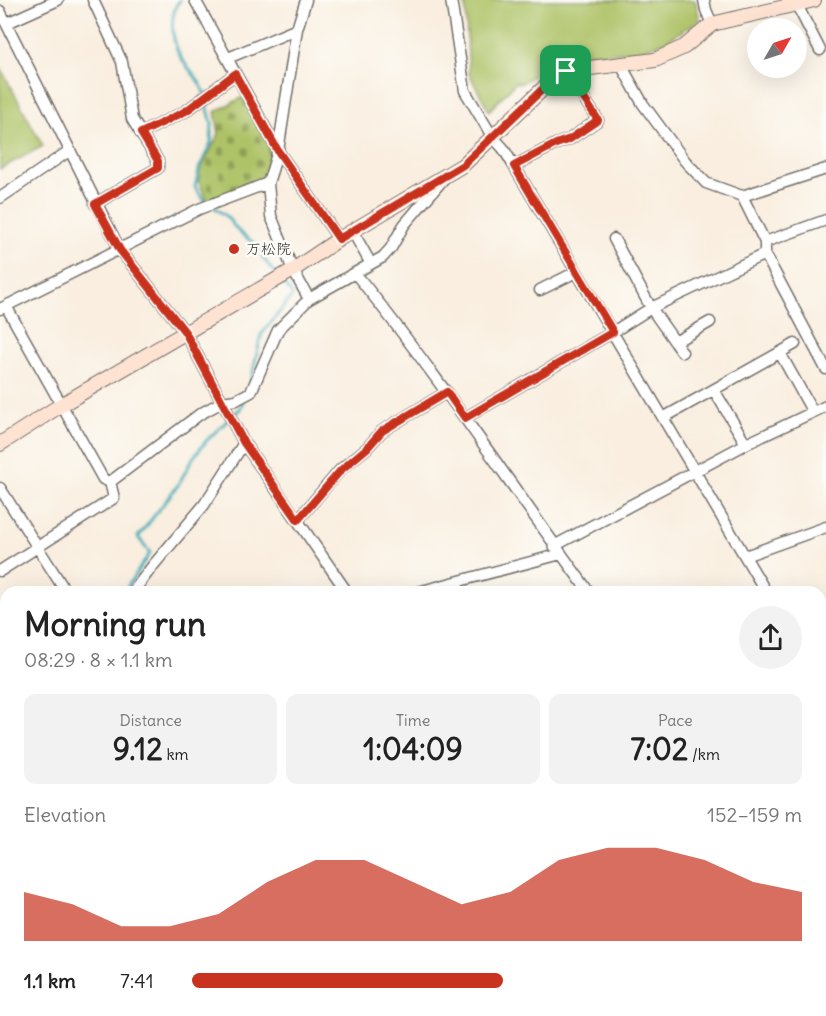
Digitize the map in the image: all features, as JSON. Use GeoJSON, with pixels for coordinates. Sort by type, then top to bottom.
{"type":"FeatureCollection","features":[{"type":"Feature","properties":{"kind":"street"},"geometry":{"type":"LineString","coordinates":[[6,23],[58,0]]}},
{"type":"Feature","properties":{"kind":"street"},"geometry":{"type":"LineString","coordinates":[[93,0],[122,62],[132,119],[158,161],[158,168],[95,204]]}},
{"type":"Feature","properties":{"kind":"street"},"geometry":{"type":"LineString","coordinates":[[195,0],[278,151],[339,239]]}},
{"type":"Feature","properties":{"kind":"street"},"geometry":{"type":"LineString","coordinates":[[306,0],[297,29],[278,151],[267,183],[271,216],[293,270],[309,299]]}},
{"type":"Feature","properties":{"kind":"street"},"geometry":{"type":"LineString","coordinates":[[451,0],[465,91],[492,136],[514,166],[762,586]]}},
{"type":"Feature","properties":{"kind":"street"},"geometry":{"type":"LineString","coordinates":[[704,0],[712,24]]}},
{"type":"Feature","properties":{"kind":"street"},"geometry":{"type":"LineString","coordinates":[[0,444],[61,405],[293,270],[339,239],[463,165],[549,83],[566,71],[655,60],[684,47],[712,24],[814,0]]}},
{"type":"Feature","properties":{"kind":"street"},"geometry":{"type":"LineString","coordinates":[[796,3],[820,50]]}},
{"type":"Feature","properties":{"kind":"street"},"geometry":{"type":"LineString","coordinates":[[0,11],[120,250],[185,332],[244,443],[343,586]]}},
{"type":"Feature","properties":{"kind":"street"},"geometry":{"type":"LineString","coordinates":[[228,58],[297,29]]}},
{"type":"Feature","properties":{"kind":"street"},"geometry":{"type":"LineString","coordinates":[[621,65],[643,104],[685,161],[706,183],[742,196],[826,169]]}},
{"type":"Feature","properties":{"kind":"street"},"geometry":{"type":"LineString","coordinates":[[514,166],[570,139],[598,120],[566,71]]}},
{"type":"Feature","properties":{"kind":"street"},"geometry":{"type":"LineString","coordinates":[[141,133],[186,111],[235,74]]}},
{"type":"Feature","properties":{"kind":"street"},"geometry":{"type":"LineString","coordinates":[[0,198],[69,151]]}},
{"type":"Feature","properties":{"kind":"street"},"geometry":{"type":"LineString","coordinates":[[110,482],[200,414],[222,402],[236,400],[251,392],[278,330],[309,299],[383,257],[404,225],[447,175]]}},
{"type":"Feature","properties":{"kind":"street"},"geometry":{"type":"LineString","coordinates":[[110,482],[103,479],[3,307],[199,209],[267,183]]}},
{"type":"Feature","properties":{"kind":"street"},"geometry":{"type":"LineString","coordinates":[[742,196],[765,248],[822,353],[826,369]]}},
{"type":"Feature","properties":{"kind":"street"},"geometry":{"type":"LineString","coordinates":[[465,418],[651,308],[765,248],[826,220]]}},
{"type":"Feature","properties":{"kind":"street"},"geometry":{"type":"LineString","coordinates":[[353,232],[371,264]]}},
{"type":"Feature","properties":{"kind":"street"},"geometry":{"type":"LineString","coordinates":[[614,239],[651,308],[682,352]]}},
{"type":"Feature","properties":{"kind":"street"},"geometry":{"type":"LineString","coordinates":[[540,290],[576,272]]}},
{"type":"Feature","properties":{"kind":"street"},"geometry":{"type":"LineString","coordinates":[[355,273],[397,324],[447,392],[584,586]]}},
{"type":"Feature","properties":{"kind":"street"},"geometry":{"type":"LineString","coordinates":[[675,342],[710,322]]}},
{"type":"Feature","properties":{"kind":"street"},"geometry":{"type":"LineString","coordinates":[[663,418],[795,344]]}},
{"type":"Feature","properties":{"kind":"street"},"geometry":{"type":"LineString","coordinates":[[780,353],[810,407]]}},
{"type":"Feature","properties":{"kind":"street"},"geometry":{"type":"LineString","coordinates":[[714,390],[746,444]]}},
{"type":"Feature","properties":{"kind":"street"},"geometry":{"type":"LineString","coordinates":[[298,520],[341,470],[367,448],[382,431],[447,392]]}},
{"type":"Feature","properties":{"kind":"street"},"geometry":{"type":"LineString","coordinates":[[438,586],[557,550],[746,444],[826,406]]}},
{"type":"Feature","properties":{"kind":"street"},"geometry":{"type":"LineString","coordinates":[[138,586],[204,505],[244,443]]}},
{"type":"Feature","properties":{"kind":"street"},"geometry":{"type":"LineString","coordinates":[[0,571],[114,498],[110,482]]}},
{"type":"Feature","properties":{"kind":"street"},"geometry":{"type":"LineString","coordinates":[[0,488],[62,586]]}},
{"type":"Feature","properties":{"kind":"street"},"geometry":{"type":"LineString","coordinates":[[745,556],[826,527]]}},
{"type":"Feature","properties":{"kind":"green space"},"geometry":{"type":"Polygon","coordinates":[[[465,0],[695,0],[700,20],[666,41],[637,52],[567,54],[520,84],[516,82],[489,111],[469,74],[465,0]]]}},
{"type":"Feature","properties":{"kind":"green space"},"geometry":{"type":"Polygon","coordinates":[[[0,67],[43,146],[0,169],[0,67]]]}},
{"type":"Feature","properties":{"kind":"green space"},"geometry":{"type":"Polygon","coordinates":[[[243,97],[275,152],[265,181],[208,203],[197,177],[219,133],[215,112],[243,97]]]}},
{"type":"Feature","properties":{"kind":"waterway"},"geometry":{"type":"LineString","coordinates":[[180,0],[176,6],[172,28],[175,43],[180,56],[200,83],[204,93]]}},
{"type":"Feature","properties":{"kind":"waterway"},"geometry":{"type":"LineString","coordinates":[[205,99],[212,123],[211,143],[199,169],[195,187],[208,203]]}},
{"type":"Feature","properties":{"kind":"waterway"},"geometry":{"type":"LineString","coordinates":[[214,207],[226,216],[239,232],[259,247],[263,258],[277,276]]}},
{"type":"Feature","properties":{"kind":"waterway"},"geometry":{"type":"LineString","coordinates":[[251,381],[261,335],[293,295],[281,281]]}},
{"type":"Feature","properties":{"kind":"waterway"},"geometry":{"type":"LineString","coordinates":[[233,415],[240,409],[243,401]]}},
{"type":"Feature","properties":{"kind":"waterway"},"geometry":{"type":"LineString","coordinates":[[128,586],[150,553],[138,537],[178,485],[193,458],[207,440],[229,419]]}},
{"type":"Feature","properties":{"kind":"place","name":"万松院"},"geometry":{"type":"Point","coordinates":[234,249]}},
{"type":"Feature","properties":{"kind":"route"},"geometry":{"type":"LineString","coordinates":[[566,71],[598,120],[570,139],[514,166],[613,332],[465,418],[447,392],[382,431],[367,448],[341,470],[298,520],[244,443],[185,332],[120,250],[95,204],[158,168],[158,161],[141,133],[186,111],[235,74],[278,151],[339,239],[463,165],[549,83],[566,71]]}}]}
